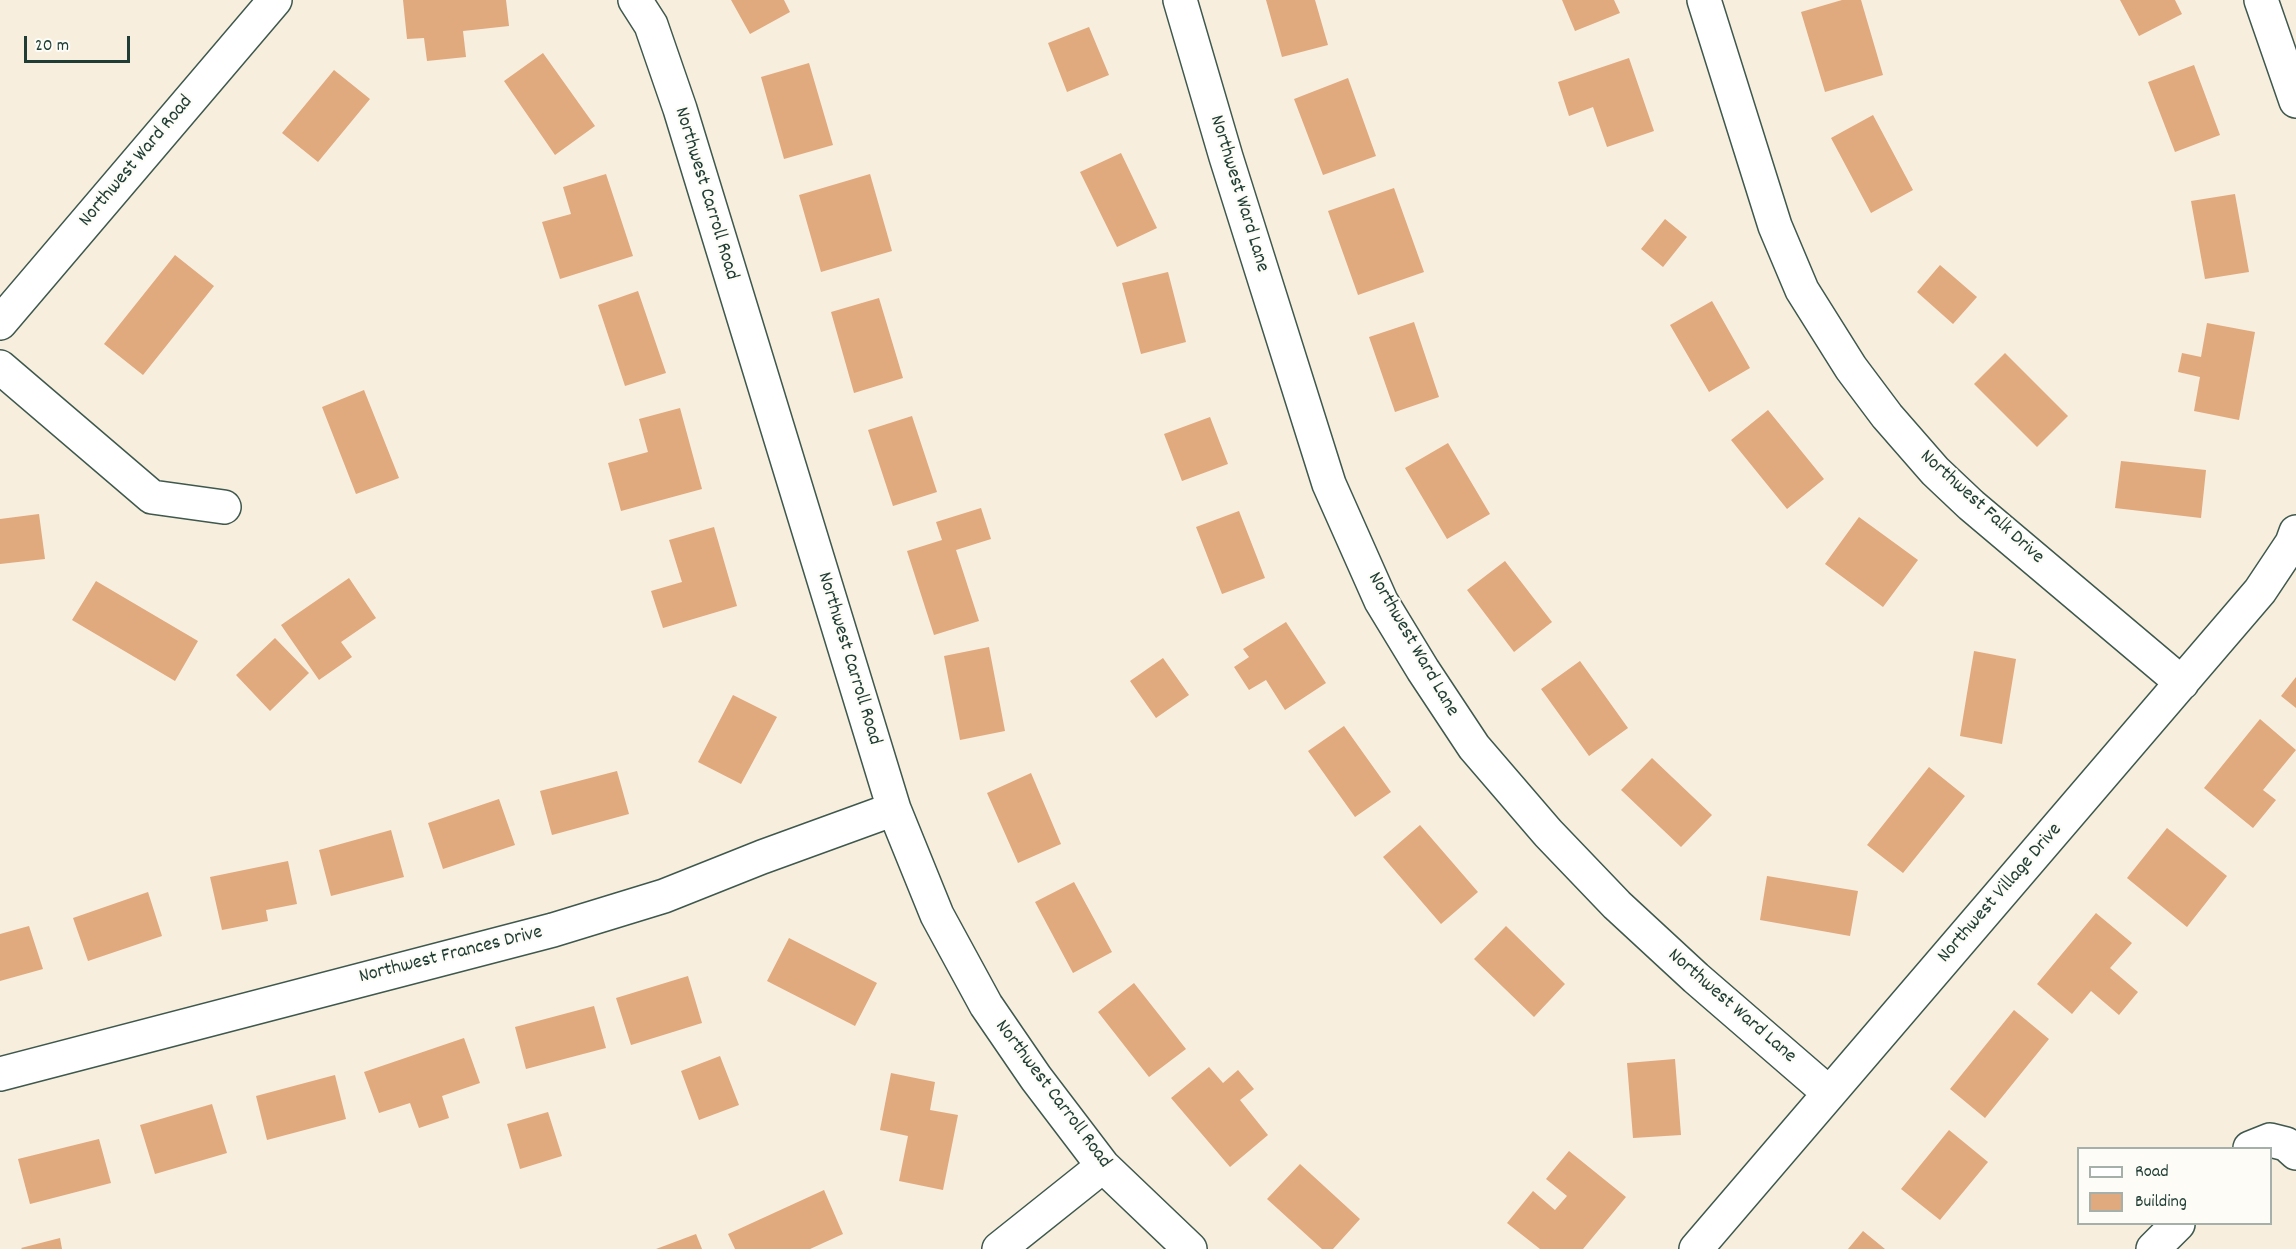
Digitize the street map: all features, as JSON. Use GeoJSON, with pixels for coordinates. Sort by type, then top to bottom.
{"type":"FeatureCollection","features":[{"type":"Feature","properties":{"kind":"street","name":"Northwest Ward Road"},"geometry":{"type":"LineString","coordinates":[[0,323],[275,0]]}},
{"type":"Feature","properties":{"kind":"street","name":"Northwest Carroll Road"},"geometry":{"type":"LineString","coordinates":[[635,0],[651,25],[680,110],[894,809],[937,915],[986,1005],[1036,1078],[1103,1166],[1190,1249]]}},
{"type":"Feature","properties":{"kind":"street","name":"Northwest Ward Lane"},"geometry":{"type":"LineString","coordinates":[[1180,0],[1229,168],[1329,484],[1381,601],[1474,747],[1548,833],[1617,905],[1696,978],[1829,1093]]}},
{"type":"Feature","properties":{"kind":"street","name":"Northwest Falk Drive"},"geometry":{"type":"LineString","coordinates":[[1704,0],[1775,226],[1802,290],[1851,368],[1887,416],[1935,471],[1980,512],[2182,683]]}},
{"type":"Feature","properties":{"kind":"street"},"geometry":{"type":"LineString","coordinates":[[2261,0],[2296,101]]}},
{"type":"Feature","properties":{"kind":"street"},"geometry":{"type":"LineString","coordinates":[[0,367],[152,497],[224,507]]}},
{"type":"Feature","properties":{"kind":"street","name":"Northwest Village Drive"},"geometry":{"type":"LineString","coordinates":[[1696,1249],[2260,591],[2292,543],[2296,532]]}},
{"type":"Feature","properties":{"kind":"street","name":"Northwest Frances Drive"},"geometry":{"type":"LineString","coordinates":[[0,1074],[553,930],[664,896],[762,857],[894,809]]}},
{"type":"Feature","properties":{"kind":"street"},"geometry":{"type":"LineString","coordinates":[[2254,1147],[2270,1140],[2286,1144],[2296,1153]]}},
{"type":"Feature","properties":{"kind":"street"},"geometry":{"type":"LineString","coordinates":[[999,1249],[1103,1166]]}},
{"type":"Feature","properties":{"kind":"street"},"geometry":{"type":"LineString","coordinates":[[2153,1249],[2177,1225]]}},
{"type":"Feature","properties":{"kind":"building"},"geometry":{"type":"Polygon","coordinates":[[[403,0],[506,0],[509,26],[463,31],[466,57],[427,61],[424,38],[407,39],[403,0]]]}},
{"type":"Feature","properties":{"kind":"building"},"geometry":{"type":"Polygon","coordinates":[[[731,0],[784,0],[790,12],[750,34],[731,0]]]}},
{"type":"Feature","properties":{"kind":"building"},"geometry":{"type":"Polygon","coordinates":[[[1266,0],[1315,0],[1328,45],[1282,57],[1266,0]]]}},
{"type":"Feature","properties":{"kind":"building"},"geometry":{"type":"Polygon","coordinates":[[[1562,0],[1614,0],[1620,13],[1575,31],[1562,0]]]}},
{"type":"Feature","properties":{"kind":"building"},"geometry":{"type":"Polygon","coordinates":[[[1842,0],[1861,0],[1883,75],[1825,92],[1801,12],[1842,0]]]}},
{"type":"Feature","properties":{"kind":"building"},"geometry":{"type":"Polygon","coordinates":[[[2120,0],[2175,0],[2182,14],[2139,36],[2120,0]]]}},
{"type":"Feature","properties":{"kind":"building"},"geometry":{"type":"Polygon","coordinates":[[[1089,27],[1109,75],[1067,92],[1048,43],[1089,27]]]}},
{"type":"Feature","properties":{"kind":"building"},"geometry":{"type":"Polygon","coordinates":[[[543,53],[595,126],[555,155],[504,81],[543,53]]]}},
{"type":"Feature","properties":{"kind":"building"},"geometry":{"type":"Polygon","coordinates":[[[1629,58],[1654,131],[1607,147],[1593,107],[1569,116],[1558,82],[1629,58]]]}},
{"type":"Feature","properties":{"kind":"building"},"geometry":{"type":"Polygon","coordinates":[[[809,63],[833,145],[784,159],[761,77],[809,63]]]}},
{"type":"Feature","properties":{"kind":"building"},"geometry":{"type":"Polygon","coordinates":[[[2194,65],[2220,135],[2175,152],[2148,82],[2194,65]]]}},
{"type":"Feature","properties":{"kind":"building"},"geometry":{"type":"Polygon","coordinates":[[[334,70],[370,99],[318,162],[282,133],[334,70]]]}},
{"type":"Feature","properties":{"kind":"building"},"geometry":{"type":"Polygon","coordinates":[[[1348,78],[1376,156],[1323,175],[1294,99],[1348,78]]]}},
{"type":"Feature","properties":{"kind":"building"},"geometry":{"type":"Polygon","coordinates":[[[1873,115],[1913,190],[1871,213],[1831,138],[1873,115]]]}},
{"type":"Feature","properties":{"kind":"building"},"geometry":{"type":"Polygon","coordinates":[[[1121,153],[1157,228],[1117,247],[1080,172],[1121,153]]]}},
{"type":"Feature","properties":{"kind":"building"},"geometry":{"type":"Polygon","coordinates":[[[606,174],[633,256],[560,279],[542,222],[571,214],[563,187],[606,174]]]}},
{"type":"Feature","properties":{"kind":"building"},"geometry":{"type":"Polygon","coordinates":[[[870,174],[892,251],[821,272],[799,195],[870,174]]]}},
{"type":"Feature","properties":{"kind":"building"},"geometry":{"type":"Polygon","coordinates":[[[1394,188],[1424,272],[1358,295],[1328,211],[1394,188]]]}},
{"type":"Feature","properties":{"kind":"building"},"geometry":{"type":"Polygon","coordinates":[[[2235,194],[2249,272],[2205,279],[2191,201],[2235,194]]]}},
{"type":"Feature","properties":{"kind":"building"},"geometry":{"type":"Polygon","coordinates":[[[1665,219],[1687,237],[1663,267],[1641,249],[1665,219]]]}},
{"type":"Feature","properties":{"kind":"building"},"geometry":{"type":"Polygon","coordinates":[[[175,255],[214,286],[143,375],[104,344],[175,255]]]}},
{"type":"Feature","properties":{"kind":"building"},"geometry":{"type":"Polygon","coordinates":[[[1940,265],[1977,297],[1953,324],[1917,292],[1940,265]]]}},
{"type":"Feature","properties":{"kind":"building"},"geometry":{"type":"Polygon","coordinates":[[[1168,272],[1186,342],[1141,354],[1122,283],[1168,272]]]}},
{"type":"Feature","properties":{"kind":"building"},"geometry":{"type":"Polygon","coordinates":[[[638,291],[666,373],[625,386],[598,305],[638,291]]]}},
{"type":"Feature","properties":{"kind":"building"},"geometry":{"type":"Polygon","coordinates":[[[879,298],[903,378],[854,393],[831,312],[879,298]]]}},
{"type":"Feature","properties":{"kind":"building"},"geometry":{"type":"Polygon","coordinates":[[[1712,301],[1750,368],[1709,392],[1670,325],[1712,301]]]}},
{"type":"Feature","properties":{"kind":"building"},"geometry":{"type":"Polygon","coordinates":[[[1414,322],[1439,397],[1395,412],[1369,337],[1414,322]]]}},
{"type":"Feature","properties":{"kind":"building"},"geometry":{"type":"Polygon","coordinates":[[[2207,323],[2255,332],[2239,420],[2194,411],[2200,377],[2178,372],[2182,353],[2201,357],[2207,323]]]}},
{"type":"Feature","properties":{"kind":"building"},"geometry":{"type":"Polygon","coordinates":[[[2005,353],[2068,416],[2037,447],[1974,384],[2005,353]]]}},
{"type":"Feature","properties":{"kind":"building"},"geometry":{"type":"Polygon","coordinates":[[[364,390],[399,478],[356,494],[322,407],[364,390]]]}},
{"type":"Feature","properties":{"kind":"building"},"geometry":{"type":"Polygon","coordinates":[[[680,408],[702,489],[621,511],[608,463],[648,452],[639,419],[680,408]]]}},
{"type":"Feature","properties":{"kind":"building"},"geometry":{"type":"Polygon","coordinates":[[[1768,410],[1824,479],[1787,509],[1731,440],[1768,410]]]}},
{"type":"Feature","properties":{"kind":"building"},"geometry":{"type":"Polygon","coordinates":[[[912,416],[937,492],[893,506],[868,430],[912,416]]]}},
{"type":"Feature","properties":{"kind":"building"},"geometry":{"type":"Polygon","coordinates":[[[1210,417],[1228,464],[1182,481],[1164,434],[1210,417]]]}},
{"type":"Feature","properties":{"kind":"building"},"geometry":{"type":"Polygon","coordinates":[[[1448,443],[1490,514],[1447,539],[1405,468],[1448,443]]]}},
{"type":"Feature","properties":{"kind":"building"},"geometry":{"type":"Polygon","coordinates":[[[2121,461],[2206,470],[2201,518],[2115,508],[2121,461]]]}},
{"type":"Feature","properties":{"kind":"building"},"geometry":{"type":"Polygon","coordinates":[[[981,508],[991,539],[956,550],[979,621],[934,635],[907,551],[942,540],[936,522],[981,508]]]}},
{"type":"Feature","properties":{"kind":"building"},"geometry":{"type":"Polygon","coordinates":[[[1239,511],[1265,578],[1222,594],[1196,527],[1239,511]]]}},
{"type":"Feature","properties":{"kind":"building"},"geometry":{"type":"Polygon","coordinates":[[[39,514],[45,559],[0,564],[0,519],[39,514]]]}},
{"type":"Feature","properties":{"kind":"building"},"geometry":{"type":"Polygon","coordinates":[[[1859,517],[1918,560],[1883,607],[1825,564],[1859,517]]]}},
{"type":"Feature","properties":{"kind":"building"},"geometry":{"type":"Polygon","coordinates":[[[714,527],[737,606],[663,628],[651,591],[682,582],[669,540],[714,527]]]}},
{"type":"Feature","properties":{"kind":"building"},"geometry":{"type":"Polygon","coordinates":[[[1505,561],[1552,622],[1514,652],[1467,590],[1505,561]]]}},
{"type":"Feature","properties":{"kind":"building"},"geometry":{"type":"Polygon","coordinates":[[[349,578],[376,618],[341,642],[352,657],[319,680],[281,625],[349,578]]]}},
{"type":"Feature","properties":{"kind":"building"},"geometry":{"type":"Polygon","coordinates":[[[96,581],[198,641],[175,681],[72,620],[96,581]]]}},
{"type":"Feature","properties":{"kind":"building"},"geometry":{"type":"Polygon","coordinates":[[[1286,622],[1326,683],[1285,710],[1266,680],[1249,690],[1234,667],[1249,657],[1243,649],[1286,622]]]}},
{"type":"Feature","properties":{"kind":"building"},"geometry":{"type":"Polygon","coordinates":[[[275,638],[309,673],[270,711],[236,675],[275,638]]]}},
{"type":"Feature","properties":{"kind":"building"},"geometry":{"type":"Polygon","coordinates":[[[989,647],[1005,731],[960,740],[944,656],[989,647]]]}},
{"type":"Feature","properties":{"kind":"building"},"geometry":{"type":"Polygon","coordinates":[[[1974,651],[2016,659],[2002,744],[1960,736],[1974,651]]]}},
{"type":"Feature","properties":{"kind":"building"},"geometry":{"type":"Polygon","coordinates":[[[1163,658],[1189,695],[1156,718],[1130,681],[1163,658]]]}},
{"type":"Feature","properties":{"kind":"building"},"geometry":{"type":"Polygon","coordinates":[[[1580,661],[1628,728],[1589,756],[1541,689],[1580,661]]]}},
{"type":"Feature","properties":{"kind":"building"},"geometry":{"type":"Polygon","coordinates":[[[2296,677],[2296,708],[2281,696],[2296,677]]]}},
{"type":"Feature","properties":{"kind":"building"},"geometry":{"type":"Polygon","coordinates":[[[733,695],[777,717],[741,784],[698,762],[733,695]]]}},
{"type":"Feature","properties":{"kind":"building"},"geometry":{"type":"Polygon","coordinates":[[[2260,719],[2296,750],[2263,790],[2276,800],[2253,828],[2204,788],[2260,719]]]}},
{"type":"Feature","properties":{"kind":"building"},"geometry":{"type":"Polygon","coordinates":[[[1344,726],[1391,792],[1355,817],[1308,751],[1344,726]]]}},
{"type":"Feature","properties":{"kind":"building"},"geometry":{"type":"Polygon","coordinates":[[[1652,758],[1712,815],[1681,847],[1621,790],[1652,758]]]}},
{"type":"Feature","properties":{"kind":"building"},"geometry":{"type":"Polygon","coordinates":[[[1929,767],[1965,796],[1903,873],[1867,845],[1929,767]]]}},
{"type":"Feature","properties":{"kind":"building"},"geometry":{"type":"Polygon","coordinates":[[[617,771],[629,814],[552,835],[540,791],[617,771]]]}},
{"type":"Feature","properties":{"kind":"building"},"geometry":{"type":"Polygon","coordinates":[[[1031,773],[1061,844],[1018,863],[987,793],[1031,773]]]}},
{"type":"Feature","properties":{"kind":"building"},"geometry":{"type":"Polygon","coordinates":[[[499,799],[515,845],[443,869],[428,823],[499,799]]]}},
{"type":"Feature","properties":{"kind":"building"},"geometry":{"type":"Polygon","coordinates":[[[1420,825],[1478,892],[1441,924],[1383,857],[1420,825]]]}},
{"type":"Feature","properties":{"kind":"building"},"geometry":{"type":"Polygon","coordinates":[[[2167,828],[2227,876],[2187,927],[2127,878],[2167,828]]]}},
{"type":"Feature","properties":{"kind":"building"},"geometry":{"type":"Polygon","coordinates":[[[391,830],[404,877],[331,896],[319,850],[391,830]]]}},
{"type":"Feature","properties":{"kind":"building"},"geometry":{"type":"Polygon","coordinates":[[[288,861],[297,904],[266,910],[268,921],[222,930],[210,877],[288,861]]]}},
{"type":"Feature","properties":{"kind":"building"},"geometry":{"type":"Polygon","coordinates":[[[1767,876],[1858,891],[1850,936],[1760,920],[1767,876]]]}},
{"type":"Feature","properties":{"kind":"building"},"geometry":{"type":"Polygon","coordinates":[[[1074,882],[1112,952],[1073,973],[1035,902],[1074,882]]]}},
{"type":"Feature","properties":{"kind":"building"},"geometry":{"type":"Polygon","coordinates":[[[148,892],[162,936],[88,961],[73,918],[148,892]]]}},
{"type":"Feature","properties":{"kind":"building"},"geometry":{"type":"Polygon","coordinates":[[[2096,913],[2132,943],[2110,968],[2138,992],[2119,1015],[2091,991],[2072,1014],[2037,984],[2096,913]]]}},
{"type":"Feature","properties":{"kind":"building"},"geometry":{"type":"Polygon","coordinates":[[[29,926],[43,969],[0,981],[0,934],[29,926]]]}},
{"type":"Feature","properties":{"kind":"building"},"geometry":{"type":"Polygon","coordinates":[[[1506,926],[1565,984],[1534,1017],[1474,959],[1506,926]]]}},
{"type":"Feature","properties":{"kind":"building"},"geometry":{"type":"Polygon","coordinates":[[[789,938],[877,983],[855,1026],[767,981],[789,938]]]}},
{"type":"Feature","properties":{"kind":"building"},"geometry":{"type":"Polygon","coordinates":[[[688,976],[702,1023],[631,1045],[616,998],[688,976]]]}},
{"type":"Feature","properties":{"kind":"building"},"geometry":{"type":"Polygon","coordinates":[[[1134,983],[1186,1049],[1149,1077],[1098,1012],[1134,983]]]}},
{"type":"Feature","properties":{"kind":"building"},"geometry":{"type":"Polygon","coordinates":[[[594,1006],[606,1048],[526,1069],[515,1027],[594,1006]]]}},
{"type":"Feature","properties":{"kind":"building"},"geometry":{"type":"Polygon","coordinates":[[[2014,1010],[2049,1039],[1985,1118],[1950,1089],[2014,1010]]]}},
{"type":"Feature","properties":{"kind":"building"},"geometry":{"type":"Polygon","coordinates":[[[464,1038],[480,1083],[442,1096],[449,1118],[419,1128],[410,1103],[379,1113],[364,1072],[464,1038]]]}},
{"type":"Feature","properties":{"kind":"building"},"geometry":{"type":"Polygon","coordinates":[[[720,1056],[739,1105],[699,1120],[681,1071],[720,1056]]]}},
{"type":"Feature","properties":{"kind":"building"},"geometry":{"type":"Polygon","coordinates":[[[1675,1059],[1681,1135],[1633,1138],[1627,1063],[1675,1059]]]}},
{"type":"Feature","properties":{"kind":"building"},"geometry":{"type":"Polygon","coordinates":[[[1209,1067],[1223,1083],[1238,1070],[1254,1089],[1240,1100],[1268,1135],[1230,1167],[1171,1098],[1209,1067]]]}},
{"type":"Feature","properties":{"kind":"building"},"geometry":{"type":"Polygon","coordinates":[[[891,1073],[935,1082],[930,1110],[958,1115],[943,1190],[899,1181],[908,1136],[880,1130],[891,1073]]]}},
{"type":"Feature","properties":{"kind":"building"},"geometry":{"type":"Polygon","coordinates":[[[335,1075],[346,1119],[267,1140],[256,1096],[335,1075]]]}},
{"type":"Feature","properties":{"kind":"building"},"geometry":{"type":"Polygon","coordinates":[[[212,1104],[227,1153],[155,1174],[140,1125],[212,1104]]]}},
{"type":"Feature","properties":{"kind":"building"},"geometry":{"type":"Polygon","coordinates":[[[548,1112],[562,1156],[520,1169],[507,1124],[548,1112]]]}},
{"type":"Feature","properties":{"kind":"building"},"geometry":{"type":"Polygon","coordinates":[[[1949,1130],[1988,1162],[1940,1220],[1901,1189],[1949,1130]]]}},
{"type":"Feature","properties":{"kind":"building"},"geometry":{"type":"Polygon","coordinates":[[[99,1139],[111,1183],[30,1204],[18,1159],[99,1139]]]}},
{"type":"Feature","properties":{"kind":"building"},"geometry":{"type":"Polygon","coordinates":[[[1569,1151],[1626,1197],[1583,1249],[1540,1249],[1507,1223],[1533,1191],[1555,1210],[1567,1196],[1546,1179],[1569,1151]]]}},
{"type":"Feature","properties":{"kind":"building"},"geometry":{"type":"Polygon","coordinates":[[[1300,1164],[1360,1219],[1333,1249],[1322,1249],[1267,1199],[1300,1164]]]}},
{"type":"Feature","properties":{"kind":"building"},"geometry":{"type":"Polygon","coordinates":[[[824,1190],[843,1234],[810,1249],[735,1249],[728,1234],[824,1190]]]}},
{"type":"Feature","properties":{"kind":"building"},"geometry":{"type":"Polygon","coordinates":[[[1863,1231],[1885,1249],[1848,1249],[1863,1231]]]}},
{"type":"Feature","properties":{"kind":"building"},"geometry":{"type":"Polygon","coordinates":[[[696,1234],[702,1249],[656,1249],[696,1234]]]}},
{"type":"Feature","properties":{"kind":"building"},"geometry":{"type":"Polygon","coordinates":[[[60,1238],[62,1249],[21,1248],[60,1238]]]}}]}
